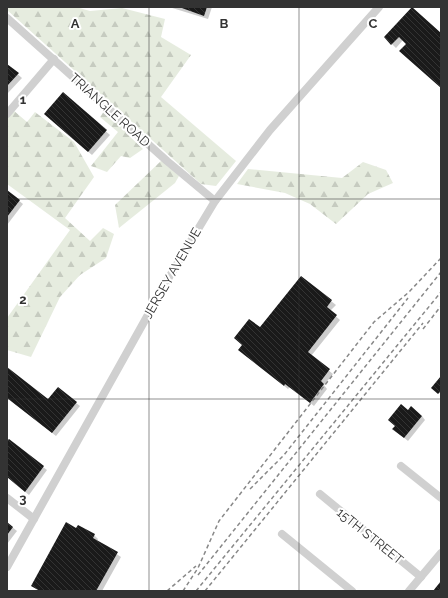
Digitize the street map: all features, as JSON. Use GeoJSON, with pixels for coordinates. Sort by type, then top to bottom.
{"type":"FeatureCollection","features":[{"type":"Feature","properties":{"kind":"street","name":"JERSEY AVENUE"},"geometry":{"type":"LineString","coordinates":[[7,568],[168,279],[215,201],[270,130],[379,7]]}},
{"type":"Feature","properties":{"kind":"street","name":"TRIANGLE ROAD"},"geometry":{"type":"LineString","coordinates":[[7,18],[167,161],[215,201]]}},
{"type":"Feature","properties":{"kind":"street"},"geometry":{"type":"LineString","coordinates":[[7,114],[54,59]]}},
{"type":"Feature","properties":{"kind":"street"},"geometry":{"type":"LineString","coordinates":[[402,466],[441,498]]}},
{"type":"Feature","properties":{"kind":"street","name":"15TH STREET"},"geometry":{"type":"LineString","coordinates":[[320,494],[421,577]]}},
{"type":"Feature","properties":{"kind":"street"},"geometry":{"type":"LineString","coordinates":[[7,498],[34,519]]}},
{"type":"Feature","properties":{"kind":"street"},"geometry":{"type":"LineString","coordinates":[[282,534],[352,591]]}},
{"type":"Feature","properties":{"kind":"street"},"geometry":{"type":"LineString","coordinates":[[409,591],[441,552]]}},
{"type":"Feature","properties":{"kind":"green space"},"geometry":{"type":"Polygon","coordinates":[[[7,7],[76,7],[90,11],[122,8],[165,19],[161,37],[191,55],[161,97],[236,161],[216,186],[201,184],[7,10],[7,7]]]}},
{"type":"Feature","properties":{"kind":"green space"},"geometry":{"type":"Polygon","coordinates":[[[13,110],[27,122],[35,112],[74,142],[94,177],[65,218],[90,241],[103,228],[114,234],[106,258],[80,275],[60,297],[31,357],[7,350],[7,318],[70,230],[7,184],[7,117],[13,110]]]}},
{"type":"Feature","properties":{"kind":"green space"},"geometry":{"type":"Polygon","coordinates":[[[104,111],[122,123],[126,133],[143,149],[130,158],[121,156],[107,172],[91,166],[118,132],[100,117],[104,111]]]}},
{"type":"Feature","properties":{"kind":"green space"},"geometry":{"type":"Polygon","coordinates":[[[162,160],[179,176],[175,183],[119,228],[115,205],[162,160]]]}},
{"type":"Feature","properties":{"kind":"green space"},"geometry":{"type":"Polygon","coordinates":[[[363,162],[386,170],[393,183],[368,194],[336,224],[310,204],[285,193],[237,184],[248,169],[342,178],[363,162]]]}},
{"type":"Feature","properties":{"kind":"building"},"geometry":{"type":"Polygon","coordinates":[[[179,7],[207,7],[204,16],[179,7]]]}},
{"type":"Feature","properties":{"kind":"building"},"geometry":{"type":"Polygon","coordinates":[[[412,7],[441,33],[441,88],[399,51],[406,44],[399,37],[391,45],[384,37],[412,7]]]}},
{"type":"Feature","properties":{"kind":"building"},"geometry":{"type":"Polygon","coordinates":[[[7,64],[19,73],[7,86],[7,64]]]}},
{"type":"Feature","properties":{"kind":"building"},"geometry":{"type":"Polygon","coordinates":[[[63,92],[107,130],[88,152],[44,114],[63,92]]]}},
{"type":"Feature","properties":{"kind":"building"},"geometry":{"type":"Polygon","coordinates":[[[7,190],[20,200],[7,217],[7,190]]]}},
{"type":"Feature","properties":{"kind":"building"},"geometry":{"type":"Polygon","coordinates":[[[301,276],[332,300],[327,307],[337,315],[308,352],[330,369],[321,381],[324,384],[310,403],[285,384],[284,386],[238,350],[242,345],[234,338],[249,319],[260,327],[301,276]]]}},
{"type":"Feature","properties":{"kind":"building"},"geometry":{"type":"Polygon","coordinates":[[[7,367],[48,399],[58,387],[77,402],[52,433],[7,398],[7,367]]]}},
{"type":"Feature","properties":{"kind":"building"},"geometry":{"type":"Polygon","coordinates":[[[441,376],[441,391],[438,394],[431,388],[441,376]]]}},
{"type":"Feature","properties":{"kind":"building"},"geometry":{"type":"Polygon","coordinates":[[[401,404],[408,410],[411,406],[422,416],[404,438],[392,429],[395,426],[388,420],[401,404]]]}},
{"type":"Feature","properties":{"kind":"building"},"geometry":{"type":"Polygon","coordinates":[[[9,439],[44,466],[25,492],[7,477],[7,441],[9,439]]]}},
{"type":"Feature","properties":{"kind":"building"},"geometry":{"type":"Polygon","coordinates":[[[7,522],[13,527],[7,535],[7,522]]]}},
{"type":"Feature","properties":{"kind":"building"},"geometry":{"type":"Polygon","coordinates":[[[66,522],[76,528],[78,525],[95,534],[93,538],[118,552],[96,591],[40,591],[31,586],[66,522]]]}},
{"type":"Feature","properties":{"kind":"building"},"geometry":{"type":"Polygon","coordinates":[[[441,581],[441,591],[433,591],[441,581]]]}},
{"type":"Feature","properties":{"kind":"railway"},"geometry":{"type":"LineString","coordinates":[[183,591],[198,568],[219,521],[374,322],[409,292],[441,258]]}},
{"type":"Feature","properties":{"kind":"railway"},"geometry":{"type":"LineString","coordinates":[[198,575],[441,272]]}},
{"type":"Feature","properties":{"kind":"railway"},"geometry":{"type":"LineString","coordinates":[[196,591],[441,292]]}},
{"type":"Feature","properties":{"kind":"railway"},"geometry":{"type":"LineString","coordinates":[[250,489],[284,455],[408,298]]}},
{"type":"Feature","properties":{"kind":"railway"},"geometry":{"type":"LineString","coordinates":[[423,329],[441,306]]}},
{"type":"Feature","properties":{"kind":"railway"},"geometry":{"type":"LineString","coordinates":[[205,591],[423,323]]}},
{"type":"Feature","properties":{"kind":"railway"},"geometry":{"type":"LineString","coordinates":[[167,591],[196,566]]}}]}
